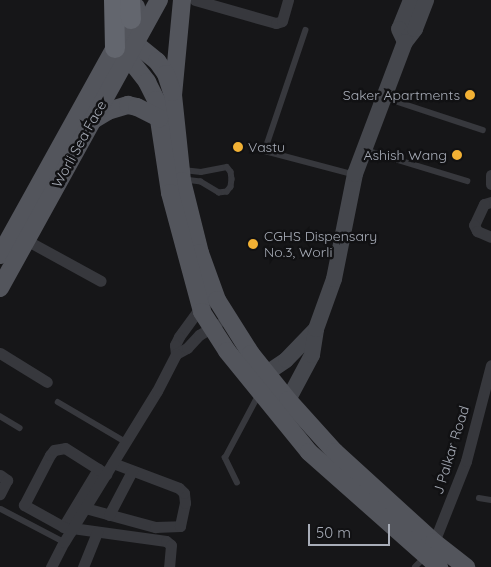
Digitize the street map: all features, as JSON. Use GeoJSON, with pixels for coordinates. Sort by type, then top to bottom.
{"type":"FeatureCollection","features":[{"type":"Feature","properties":{"kind":"highway"},"geometry":{"type":"LineString","coordinates":[[114,0],[127,33]]}},
{"type":"Feature","properties":{"kind":"main road","name":"Worli Sea Face"},"geometry":{"type":"LineString","coordinates":[[0,288],[92,121],[139,0]]}},
{"type":"Feature","properties":{"kind":"main road","name":"Worli Sea Face"},"geometry":{"type":"LineString","coordinates":[[0,255],[127,33],[159,0]]}},
{"type":"Feature","properties":{"kind":"main road"},"geometry":{"type":"LineString","coordinates":[[182,0],[173,95],[187,230],[202,310],[227,351],[282,406],[309,452],[429,558],[466,567]]}},
{"type":"Feature","properties":{"kind":"main road"},"geometry":{"type":"LineString","coordinates":[[127,33],[157,61],[166,74],[173,95]]}},
{"type":"Feature","properties":{"kind":"main road"},"geometry":{"type":"LineString","coordinates":[[127,33],[156,100],[170,193],[217,300],[228,318],[259,382]]}},
{"type":"Feature","properties":{"kind":"main road"},"geometry":{"type":"LineString","coordinates":[[92,121],[108,111],[128,105],[137,107],[159,118]]}},
{"type":"Feature","properties":{"kind":"street"},"geometry":{"type":"LineString","coordinates":[[195,0],[276,23],[282,21],[288,0]]}},
{"type":"Feature","properties":{"kind":"street"},"geometry":{"type":"LineString","coordinates":[[405,42],[399,29],[412,0]]}},
{"type":"Feature","properties":{"kind":"street"},"geometry":{"type":"LineString","coordinates":[[282,406],[312,355],[316,329],[334,279],[355,174],[405,42],[415,29],[426,0]]}},
{"type":"Feature","properties":{"kind":"street"},"geometry":{"type":"LineString","coordinates":[[491,175],[491,184]]}},
{"type":"Feature","properties":{"kind":"street"},"geometry":{"type":"LineString","coordinates":[[491,202],[484,204],[474,225],[477,231],[491,237]]}},
{"type":"Feature","properties":{"kind":"street"},"geometry":{"type":"LineString","coordinates":[[26,240],[102,281]]}},
{"type":"Feature","properties":{"kind":"street"},"geometry":{"type":"LineString","coordinates":[[51,567],[64,542],[68,529],[102,471],[113,463],[176,354],[175,345],[179,337],[202,310],[217,300]]}},
{"type":"Feature","properties":{"kind":"street"},"geometry":{"type":"LineString","coordinates":[[176,354],[179,354],[199,335],[228,318]]}},
{"type":"Feature","properties":{"kind":"street"},"geometry":{"type":"LineString","coordinates":[[259,382],[286,360],[316,329]]}},
{"type":"Feature","properties":{"kind":"street"},"geometry":{"type":"LineString","coordinates":[[0,353],[47,382]]}},
{"type":"Feature","properties":{"kind":"street","name":"J Palkar Road"},"geometry":{"type":"LineString","coordinates":[[429,558],[466,461],[491,365]]}},
{"type":"Feature","properties":{"kind":"street"},"geometry":{"type":"LineString","coordinates":[[102,471],[65,448],[54,450],[24,505],[68,529],[169,543],[171,545],[169,567]]}},
{"type":"Feature","properties":{"kind":"street"},"geometry":{"type":"LineString","coordinates":[[85,508],[154,527],[176,528],[182,523],[184,494],[182,490],[113,463]]}},
{"type":"Feature","properties":{"kind":"street"},"geometry":{"type":"LineString","coordinates":[[109,515],[132,470]]}},
{"type":"Feature","properties":{"kind":"street"},"geometry":{"type":"LineString","coordinates":[[68,529],[85,508],[102,471]]}},
{"type":"Feature","properties":{"kind":"street"},"geometry":{"type":"LineString","coordinates":[[0,475],[6,480],[0,494]]}},
{"type":"Feature","properties":{"kind":"street"},"geometry":{"type":"LineString","coordinates":[[83,567],[97,532]]}},
{"type":"Feature","properties":{"kind":"lane"},"geometry":{"type":"LineString","coordinates":[[306,30],[265,151],[355,174]]}},
{"type":"Feature","properties":{"kind":"lane"},"geometry":{"type":"LineString","coordinates":[[384,98],[483,130]]}},
{"type":"Feature","properties":{"kind":"lane"},"geometry":{"type":"LineString","coordinates":[[365,150],[468,181]]}},
{"type":"Feature","properties":{"kind":"lane"},"geometry":{"type":"LineString","coordinates":[[227,167],[231,172],[231,187],[227,192],[219,193],[202,182],[181,175],[227,167]]}},
{"type":"Feature","properties":{"kind":"lane"},"geometry":{"type":"LineString","coordinates":[[237,483],[225,458],[259,382]]}},
{"type":"Feature","properties":{"kind":"lane"},"geometry":{"type":"LineString","coordinates":[[58,402],[126,442]]}},
{"type":"Feature","properties":{"kind":"lane"},"geometry":{"type":"LineString","coordinates":[[0,416],[20,428]]}},
{"type":"Feature","properties":{"kind":"lane"},"geometry":{"type":"LineString","coordinates":[[479,498],[491,500]]}},
{"type":"Feature","properties":{"kind":"lane"},"geometry":{"type":"LineString","coordinates":[[1,509],[64,542]]}},
{"type":"Feature","properties":{"kind":"place","name":"Saker Apartments"},"geometry":{"type":"Point","coordinates":[470,95]}},
{"type":"Feature","properties":{"kind":"place","name":"Vastu"},"geometry":{"type":"Point","coordinates":[238,147]}},
{"type":"Feature","properties":{"kind":"place","name":"Ashish Wang"},"geometry":{"type":"Point","coordinates":[457,155]}},
{"type":"Feature","properties":{"kind":"place","name":"CGHS Dispensary No.3, Worli"},"geometry":{"type":"Point","coordinates":[253,244]}}]}
